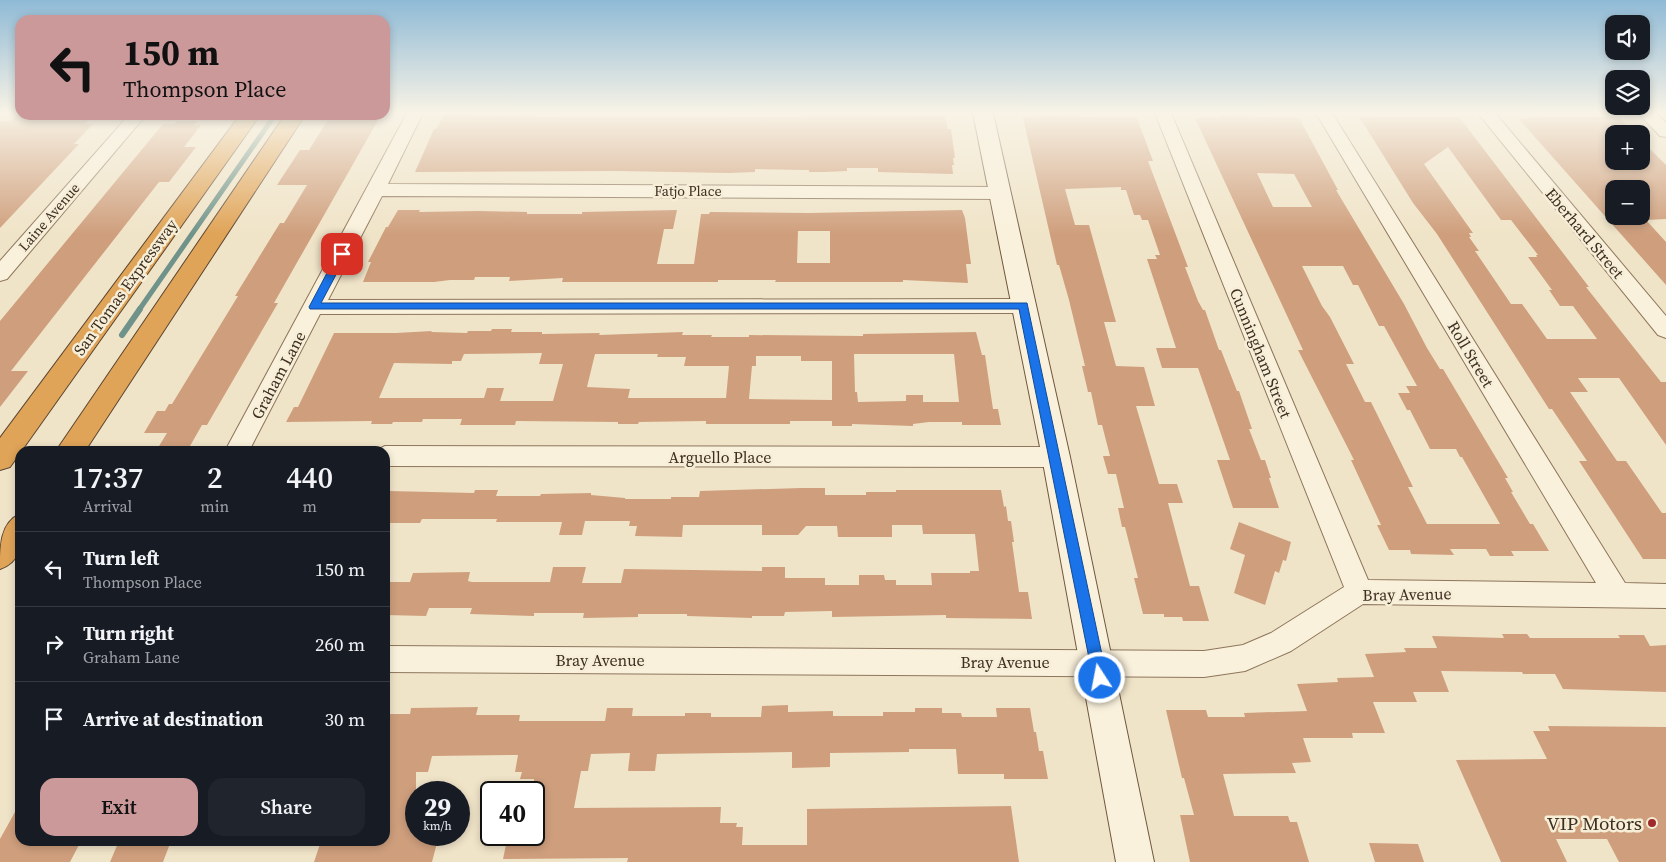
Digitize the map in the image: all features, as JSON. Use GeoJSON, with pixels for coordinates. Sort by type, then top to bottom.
{"type":"FeatureCollection","features":[{"type":"Feature","properties":{"kind":"highway","name":"San Tomas Expressway"},"geometry":{"type":"LineString","coordinates":[[0,459],[222,153]]}},
{"type":"Feature","properties":{"kind":"highway"},"geometry":{"type":"LineString","coordinates":[[73,446],[269,153]]}},
{"type":"Feature","properties":{"kind":"highway"},"geometry":{"type":"LineString","coordinates":[[0,556],[15,534]]}},
{"type":"Feature","properties":{"kind":"street","name":"Laine Avenue"},"geometry":{"type":"LineString","coordinates":[[0,274],[105,153]]}},
{"type":"Feature","properties":{"kind":"street","name":"Graham Lane"},"geometry":{"type":"LineString","coordinates":[[240,446],[395,153]]}},
{"type":"Feature","properties":{"kind":"street"},"geometry":{"type":"LineString","coordinates":[[991,153],[1056,457],[1135,862]]}},
{"type":"Feature","properties":{"kind":"street","name":"Cunningham Street"},"geometry":{"type":"LineString","coordinates":[[1179,153],[1359,592]]}},
{"type":"Feature","properties":{"kind":"street","name":"Roll Street"},"geometry":{"type":"LineString","coordinates":[[1348,153],[1618,596]]}},
{"type":"Feature","properties":{"kind":"street","name":"Eberhard Street"},"geometry":{"type":"LineString","coordinates":[[1519,153],[1666,330]]}},
{"type":"Feature","properties":{"kind":"street","name":"Fatjo Place"},"geometry":{"type":"LineString","coordinates":[[376,190],[999,193]]}},
{"type":"Feature","properties":{"kind":"street"},"geometry":{"type":"LineString","coordinates":[[314,307],[1023,306]]}},
{"type":"Feature","properties":{"kind":"street","name":"Arguello Place"},"geometry":{"type":"LineString","coordinates":[[390,456],[1056,457]]}},
{"type":"Feature","properties":{"kind":"street","name":"Bray Avenue"},"geometry":{"type":"LineString","coordinates":[[390,659],[1204,664],[1245,658],[1281,642],[1359,592],[1666,596]]}},
{"type":"Feature","properties":{"kind":"building"},"geometry":{"type":"Polygon","coordinates":[[[0,153],[70,153],[0,228],[0,153]]]}},
{"type":"Feature","properties":{"kind":"building"},"geometry":{"type":"Polygon","coordinates":[[[139,153],[191,153],[169,182],[159,182],[11,371],[28,371],[0,407],[0,321],[139,153]]]}},
{"type":"Feature","properties":{"kind":"building"},"geometry":{"type":"Polygon","coordinates":[[[298,153],[359,153],[274,303],[278,303],[207,425],[202,425],[190,446],[159,446],[167,433],[144,433],[157,411],[165,411],[169,404],[172,404],[280,223],[284,223],[307,185],[277,185],[298,153]]]}},
{"type":"Feature","properties":{"kind":"building"},"geometry":{"type":"Polygon","coordinates":[[[423,153],[954,153],[955,158],[953,158],[954,165],[952,165],[953,174],[878,172],[878,168],[847,168],[847,171],[825,172],[755,169],[755,172],[729,173],[618,171],[415,172],[423,153]]]}},
{"type":"Feature","properties":{"kind":"building"},"geometry":{"type":"Polygon","coordinates":[[[1031,153],[1150,153],[1153,161],[1148,161],[1188,267],[1185,267],[1198,301],[1203,310],[1205,310],[1219,350],[1221,350],[1237,391],[1239,391],[1252,429],[1249,429],[1261,460],[1265,460],[1279,508],[1233,508],[1217,460],[1230,460],[1198,368],[1162,368],[1156,348],[1176,348],[1147,259],[1157,259],[1155,255],[1160,255],[1148,220],[1142,220],[1140,215],[1134,215],[1126,190],[1121,190],[1121,187],[1065,189],[1075,225],[1089,225],[1116,322],[1104,322],[1116,366],[1144,367],[1155,406],[1136,406],[1159,484],[1177,484],[1183,503],[1168,503],[1190,586],[1199,586],[1209,621],[1183,621],[1182,617],[1164,617],[1164,614],[1143,614],[1134,578],[1138,578],[1125,527],[1122,527],[1118,508],[1124,508],[1116,474],[1108,474],[1103,456],[1110,456],[1102,425],[1098,425],[1091,392],[1088,392],[1082,366],[1085,366],[1069,300],[1059,265],[1057,265],[1031,153]]]}},
{"type":"Feature","properties":{"kind":"building"},"geometry":{"type":"Polygon","coordinates":[[[1211,153],[1318,153],[1338,190],[1336,190],[1404,304],[1427,348],[1440,369],[1443,369],[1508,478],[1505,478],[1513,492],[1511,492],[1549,551],[1511,551],[1514,556],[1490,556],[1486,549],[1450,549],[1454,555],[1411,554],[1410,550],[1389,550],[1377,525],[1381,525],[1351,460],[1354,460],[1298,350],[1303,350],[1211,153]],[[1257,173],[1273,207],[1312,207],[1294,174],[1257,173]],[[1302,266],[1354,364],[1346,364],[1365,402],[1371,402],[1413,487],[1408,487],[1427,524],[1500,524],[1456,449],[1430,449],[1410,410],[1407,410],[1398,393],[1410,393],[1406,386],[1417,386],[1384,326],[1379,326],[1358,285],[1353,285],[1343,266],[1302,266]]]}},
{"type":"Feature","properties":{"kind":"building"},"geometry":{"type":"Polygon","coordinates":[[[1382,153],[1439,153],[1424,164],[1473,233],[1469,233],[1471,237],[1469,237],[1479,251],[1475,251],[1511,304],[1522,304],[1547,339],[1597,339],[1573,306],[1560,306],[1549,290],[1552,290],[1528,257],[1537,257],[1536,255],[1538,255],[1511,220],[1501,220],[1453,153],[1487,153],[1589,287],[1586,287],[1661,382],[1666,382],[1666,445],[1619,378],[1578,378],[1588,392],[1570,392],[1617,461],[1626,461],[1662,513],[1666,513],[1666,559],[1643,559],[1579,461],[1587,461],[1552,409],[1549,409],[1437,234],[1413,203],[1382,153]]]}},
{"type":"Feature","properties":{"kind":"building"},"geometry":{"type":"Polygon","coordinates":[[[1549,153],[1605,153],[1605,170],[1650,170],[1650,153],[1654,153],[1666,165],[1666,219],[1650,220],[1650,180],[1605,180],[1605,216],[1549,153]]]}},
{"type":"Feature","properties":{"kind":"building"},"geometry":{"type":"Polygon","coordinates":[[[398,210],[420,210],[419,212],[479,211],[527,212],[527,214],[582,214],[582,212],[677,210],[673,229],[664,229],[657,264],[694,264],[701,214],[709,214],[710,212],[809,213],[962,210],[965,218],[971,264],[966,264],[968,283],[903,280],[903,282],[718,280],[718,282],[562,282],[563,278],[509,281],[510,277],[475,277],[474,280],[434,282],[363,282],[371,262],[368,262],[386,227],[388,227],[398,210]],[[798,231],[797,263],[830,263],[830,231],[798,231]]]}},
{"type":"Feature","properties":{"kind":"building"},"geometry":{"type":"Polygon","coordinates":[[[1650,224],[1666,242],[1666,285],[1613,225],[1650,224]]]}},
{"type":"Feature","properties":{"kind":"building"},"geometry":{"type":"Polygon","coordinates":[[[492,329],[512,329],[511,332],[542,332],[542,334],[600,333],[599,335],[683,332],[682,335],[712,335],[711,337],[749,337],[749,335],[863,336],[863,334],[976,332],[982,355],[985,355],[993,409],[998,409],[1001,425],[962,425],[962,422],[929,422],[913,424],[913,426],[852,424],[852,426],[832,426],[832,421],[790,421],[790,424],[706,424],[706,421],[618,424],[618,422],[516,421],[515,425],[460,425],[462,419],[423,419],[422,422],[393,422],[392,424],[371,424],[372,421],[286,422],[294,407],[298,407],[334,333],[432,331],[467,333],[468,331],[491,331],[492,329]],[[542,353],[464,354],[461,361],[452,361],[452,364],[394,363],[379,398],[484,398],[487,388],[504,388],[500,401],[553,401],[563,364],[539,364],[542,353]],[[595,354],[587,387],[630,389],[628,398],[726,398],[729,366],[684,366],[686,357],[657,357],[658,354],[595,354]],[[854,354],[855,392],[857,392],[858,402],[906,401],[906,395],[923,395],[923,402],[959,402],[954,354],[854,354]],[[756,356],[756,366],[752,366],[749,399],[832,400],[832,361],[801,361],[801,356],[756,356]]]}},
{"type":"Feature","properties":{"kind":"building"},"geometry":{"type":"Polygon","coordinates":[[[825,488],[825,495],[866,495],[866,492],[896,492],[896,490],[1001,490],[1008,521],[1011,521],[1019,592],[1028,592],[1032,619],[946,618],[946,615],[832,617],[832,611],[785,612],[784,616],[752,616],[752,618],[687,616],[687,614],[638,614],[638,617],[583,618],[584,613],[534,613],[534,616],[470,614],[472,608],[429,608],[426,616],[390,615],[390,582],[410,582],[413,573],[470,572],[468,581],[472,582],[550,582],[553,567],[586,567],[582,583],[621,583],[624,569],[762,571],[762,567],[785,567],[785,578],[825,578],[825,585],[859,585],[859,575],[884,575],[885,580],[896,580],[896,585],[932,585],[931,573],[970,573],[970,571],[979,571],[975,534],[923,534],[922,525],[892,525],[892,537],[838,537],[837,526],[806,526],[798,535],[762,535],[762,525],[683,525],[682,537],[635,536],[637,526],[629,526],[630,521],[585,521],[582,535],[559,535],[562,522],[496,522],[497,519],[422,519],[420,523],[390,523],[390,491],[474,493],[475,490],[498,490],[496,496],[591,493],[591,495],[625,499],[671,499],[671,497],[699,497],[700,491],[825,488]]]}},
{"type":"Feature","properties":{"kind":"building"},"geometry":{"type":"Polygon","coordinates":[[[1239,522],[1291,542],[1286,561],[1283,560],[1279,573],[1275,571],[1265,605],[1234,593],[1245,555],[1230,549],[1239,522]]]}},
{"type":"Feature","properties":{"kind":"building"},"geometry":{"type":"Polygon","coordinates":[[[1502,634],[1527,634],[1530,638],[1620,638],[1618,635],[1644,635],[1650,646],[1666,645],[1666,692],[1563,689],[1555,674],[1441,671],[1449,692],[1413,692],[1417,702],[1373,702],[1385,733],[1352,733],[1353,738],[1303,738],[1311,762],[1292,763],[1296,773],[1223,774],[1234,816],[1288,816],[1290,822],[1297,822],[1309,862],[1190,862],[1180,815],[1194,815],[1184,778],[1182,778],[1166,710],[1206,710],[1208,717],[1245,717],[1244,713],[1307,711],[1297,684],[1338,682],[1337,678],[1374,677],[1365,654],[1406,652],[1404,648],[1437,648],[1432,636],[1504,638],[1502,634]]]}},
{"type":"Feature","properties":{"kind":"building"},"geometry":{"type":"Polygon","coordinates":[[[788,705],[788,712],[833,711],[833,716],[883,716],[883,712],[915,712],[915,708],[942,708],[942,713],[961,713],[962,717],[997,717],[996,708],[1030,708],[1039,751],[1043,751],[1048,779],[1004,779],[1004,774],[958,774],[956,749],[909,749],[909,752],[830,753],[830,767],[792,768],[792,752],[657,754],[655,771],[628,771],[630,753],[591,754],[588,771],[581,771],[574,808],[721,807],[720,823],[737,823],[736,827],[743,827],[742,845],[807,845],[807,809],[1011,806],[1019,862],[627,862],[628,858],[503,859],[506,846],[545,846],[545,781],[520,779],[522,772],[515,772],[518,755],[432,756],[428,772],[416,772],[416,781],[405,781],[405,846],[436,846],[432,862],[314,862],[319,846],[390,846],[390,714],[410,714],[411,708],[478,707],[476,715],[520,715],[519,721],[605,721],[607,708],[633,708],[632,716],[685,716],[685,713],[711,713],[711,717],[761,717],[762,706],[788,705]]]}},
{"type":"Feature","properties":{"kind":"building"},"geometry":{"type":"Polygon","coordinates":[[[1548,726],[1666,727],[1666,862],[1619,862],[1607,839],[1556,839],[1567,862],[1501,862],[1456,760],[1547,759],[1533,731],[1550,731],[1548,726]]]}},
{"type":"Feature","properties":{"kind":"building"},"geometry":{"type":"Polygon","coordinates":[[[15,812],[15,846],[78,846],[70,862],[0,862],[0,839],[15,812]]]}},
{"type":"Feature","properties":{"kind":"building"},"geometry":{"type":"Polygon","coordinates":[[[1369,843],[1418,844],[1424,862],[1375,862],[1369,843]]]}},
{"type":"Feature","properties":{"kind":"building"},"geometry":{"type":"Polygon","coordinates":[[[117,846],[169,846],[163,862],[110,862],[117,846]]]}},
{"type":"Feature","properties":{"kind":"waterway"},"geometry":{"type":"LineString","coordinates":[[139,310],[248,153]]}},
{"type":"Feature","properties":{"kind":"waterway"},"geometry":{"type":"LineString","coordinates":[[122,335],[140,309]]}},
{"type":"Feature","properties":{"kind":"place","name":"VIP Motors"},"geometry":{"type":"Point","coordinates":[1652,823]}},
{"type":"Feature","properties":{"kind":"route"},"geometry":{"type":"LineString","coordinates":[[342,254],[314,307],[1023,306],[1056,457],[1100,678]]}}]}
